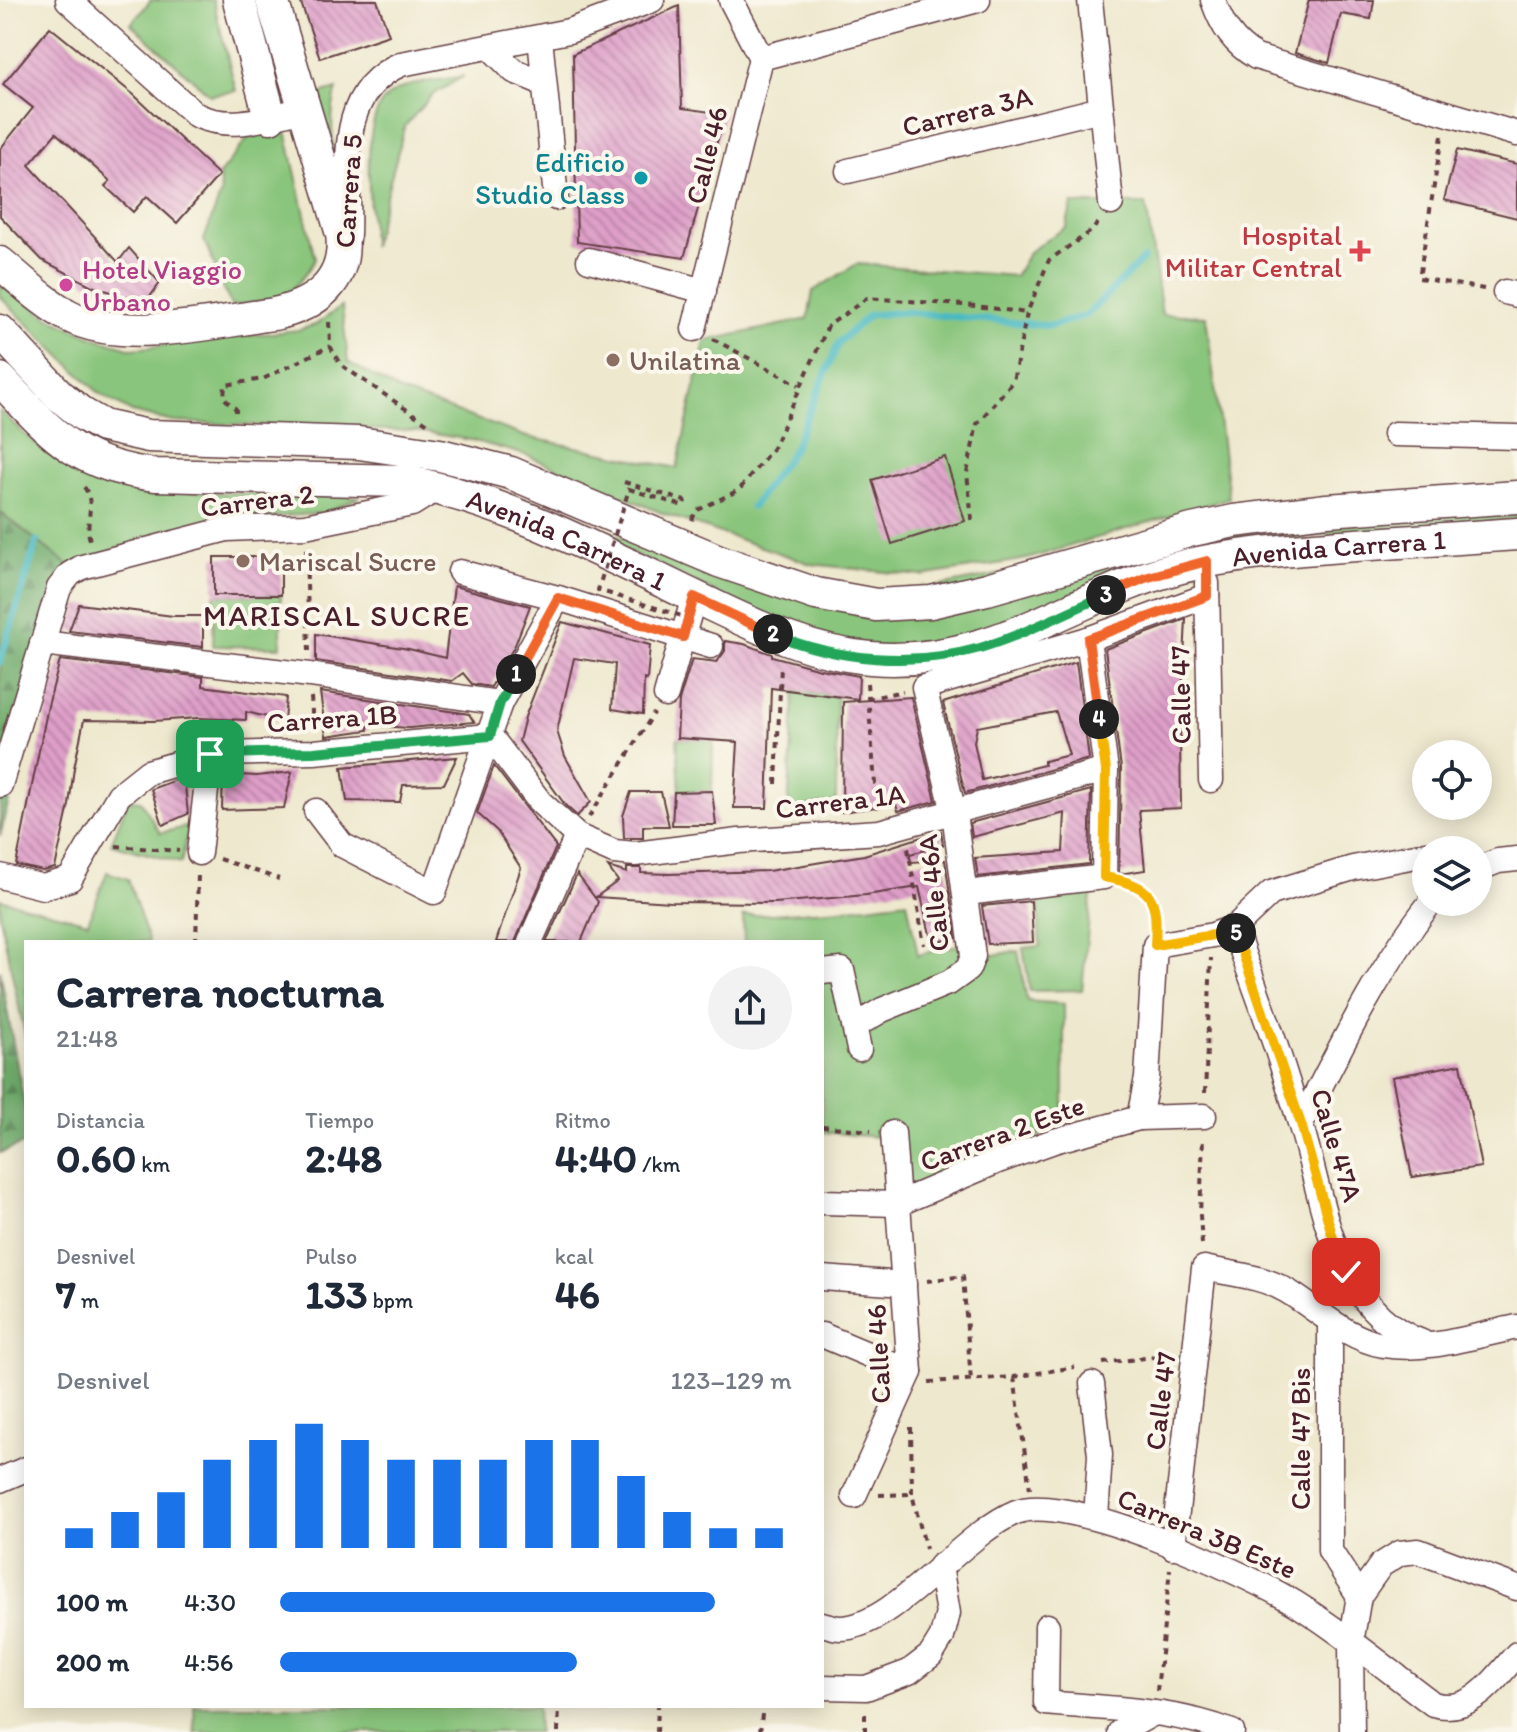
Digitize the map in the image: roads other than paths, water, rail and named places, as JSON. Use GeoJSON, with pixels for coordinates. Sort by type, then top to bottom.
{"type":"FeatureCollection","features":[{"type":"Feature","properties":{"kind":"main road"},"geometry":{"type":"LineString","coordinates":[[239,0],[270,117]]}},
{"type":"Feature","properties":{"kind":"main road"},"geometry":{"type":"LineString","coordinates":[[272,0],[342,234],[341,266]]}},
{"type":"Feature","properties":{"kind":"main road","name":"Carrera 5"},"geometry":{"type":"LineString","coordinates":[[0,263],[68,315],[100,327],[122,330],[197,324],[290,310],[317,297],[336,278],[341,266]]}},
{"type":"Feature","properties":{"kind":"main road","name":"Avenida Carrera 1"},"geometry":{"type":"LineString","coordinates":[[0,331],[59,395],[103,426],[148,436],[359,443],[415,450],[488,466],[719,561],[816,594],[876,605],[931,602],[987,589],[1192,530],[1234,521],[1327,510],[1517,497]]}},
{"type":"Feature","properties":{"kind":"main road","name":"Avenida Carrera 1"},"geometry":{"type":"LineString","coordinates":[[0,379],[51,433],[75,451],[99,463],[127,472],[156,475],[404,481],[438,488],[559,532],[686,616],[868,658],[905,660],[980,648],[1145,578],[1207,561],[1319,548],[1517,534]]}},
{"type":"Feature","properties":{"kind":"street"},"geometry":{"type":"LineString","coordinates":[[68,0],[196,115],[227,125],[304,109]]}},
{"type":"Feature","properties":{"kind":"street","name":"Carrera 5"},"geometry":{"type":"LineString","coordinates":[[341,266],[348,235],[352,120],[358,100],[369,84],[387,69],[401,64],[540,38],[602,20],[652,0]]}},
{"type":"Feature","properties":{"kind":"street"},"geometry":{"type":"LineString","coordinates":[[731,0],[761,58],[978,0]]}},
{"type":"Feature","properties":{"kind":"street"},"geometry":{"type":"LineString","coordinates":[[1090,0],[1111,203]]}},
{"type":"Feature","properties":{"kind":"street"},"geometry":{"type":"LineString","coordinates":[[1213,0],[1226,31],[1239,46],[1256,57],[1445,113],[1514,125]]}},
{"type":"Feature","properties":{"kind":"street"},"geometry":{"type":"LineString","coordinates":[[540,38],[556,198]]}},
{"type":"Feature","properties":{"kind":"street"},"geometry":{"type":"LineString","coordinates":[[490,47],[514,71],[543,83]]}},
{"type":"Feature","properties":{"kind":"street","name":"Calle 46"},"geometry":{"type":"LineString","coordinates":[[694,329],[761,58]]}},
{"type":"Feature","properties":{"kind":"street","name":"Carrera 3A"},"geometry":{"type":"LineString","coordinates":[[848,171],[1101,109]]}},
{"type":"Feature","properties":{"kind":"street"},"geometry":{"type":"LineString","coordinates":[[589,260],[704,291]]}},
{"type":"Feature","properties":{"kind":"street"},"geometry":{"type":"LineString","coordinates":[[1395,434],[1517,437]]}},
{"type":"Feature","properties":{"kind":"street","name":"Carrera 2"},"geometry":{"type":"LineString","coordinates":[[42,643],[59,588],[70,574],[90,565],[227,529],[305,526],[412,504],[438,488]]}},
{"type":"Feature","properties":{"kind":"street","name":"Calle 47"},"geometry":{"type":"LineString","coordinates":[[1207,561],[1211,780]]}},
{"type":"Feature","properties":{"kind":"street"},"geometry":{"type":"LineString","coordinates":[[460,572],[558,598],[686,616],[711,646]]}},
{"type":"Feature","properties":{"kind":"street"},"geometry":{"type":"LineString","coordinates":[[966,893],[1104,877],[1106,770],[1088,639],[1207,596]]}},
{"type":"Feature","properties":{"kind":"street"},"geometry":{"type":"LineString","coordinates":[[316,811],[342,845],[434,892],[500,703],[558,598]]}},
{"type":"Feature","properties":{"kind":"street"},"geometry":{"type":"LineString","coordinates":[[666,695],[686,616]]}},
{"type":"Feature","properties":{"kind":"street","name":"Calle 46A"},"geometry":{"type":"LineString","coordinates":[[824,972],[842,970],[857,1037],[882,1010],[950,982],[968,969],[973,956],[954,813],[924,687],[1088,639]]}},
{"type":"Feature","properties":{"kind":"street"},"geometry":{"type":"LineString","coordinates":[[0,785],[42,643],[310,675],[500,703]]}},
{"type":"Feature","properties":{"kind":"street","name":"Carrera 1A"},"geometry":{"type":"LineString","coordinates":[[490,736],[540,802],[577,836],[614,852],[635,854],[739,841],[879,832],[1106,770]]}},
{"type":"Feature","properties":{"kind":"street","name":"Carrera 1B"},"geometry":{"type":"LineString","coordinates":[[0,876],[43,887],[70,879],[119,795],[148,772],[210,754],[314,752],[490,736]]}},
{"type":"Feature","properties":{"kind":"street"},"geometry":{"type":"LineString","coordinates":[[199,853],[210,754]]}},
{"type":"Feature","properties":{"kind":"street"},"geometry":{"type":"LineString","coordinates":[[531,940],[577,836]]}},
{"type":"Feature","properties":{"kind":"street"},"geometry":{"type":"LineString","coordinates":[[1139,1118],[1147,1078],[1155,945],[1213,935],[1235,927],[1271,893],[1353,868],[1412,857]]}},
{"type":"Feature","properties":{"kind":"street"},"geometry":{"type":"LineString","coordinates":[[1301,1124],[1317,1090],[1397,950],[1421,916]]}},
{"type":"Feature","properties":{"kind":"street","name":"Calle 47A"},"geometry":{"type":"LineString","coordinates":[[1235,927],[1241,954],[1301,1124],[1333,1238],[1346,1272],[1387,1324],[1399,1333],[1428,1345]]}},
{"type":"Feature","properties":{"kind":"street","name":"Carrera 2 Este"},"geometry":{"type":"LineString","coordinates":[[824,1202],[897,1204],[1054,1141],[1139,1118],[1204,1116]]}},
{"type":"Feature","properties":{"kind":"street","name":"Calle 46"},"geometry":{"type":"LineString","coordinates":[[893,1133],[910,1378]]}},
{"type":"Feature","properties":{"kind":"street","name":"Calle 47"},"geometry":{"type":"LineString","coordinates":[[1173,1547],[1204,1268],[1265,1280],[1287,1291],[1330,1322]]}},
{"type":"Feature","properties":{"kind":"street"},"geometry":{"type":"LineString","coordinates":[[824,1278],[904,1284]]}},
{"type":"Feature","properties":{"kind":"street"},"geometry":{"type":"LineString","coordinates":[[1330,1322],[1379,1344],[1403,1347],[1517,1327]]}},
{"type":"Feature","properties":{"kind":"street","name":"Calle 47 Bis"},"geometry":{"type":"LineString","coordinates":[[1330,1322],[1330,1551],[1359,1596]]}},
{"type":"Feature","properties":{"kind":"street"},"geometry":{"type":"LineString","coordinates":[[824,1336],[910,1378],[854,1496]]}},
{"type":"Feature","properties":{"kind":"street"},"geometry":{"type":"LineString","coordinates":[[1092,1384],[1100,1455],[1096,1518]]}},
{"type":"Feature","properties":{"kind":"street"},"geometry":{"type":"LineString","coordinates":[[0,1480],[24,1470]]}},
{"type":"Feature","properties":{"kind":"street","name":"Carrera 3B Este"},"geometry":{"type":"LineString","coordinates":[[940,1566],[988,1527],[1016,1512],[1032,1508],[1123,1525],[1235,1572],[1295,1603],[1433,1704],[1455,1707],[1476,1698],[1517,1654]]}},
{"type":"Feature","properties":{"kind":"street"},"geometry":{"type":"LineString","coordinates":[[1352,1732],[1351,1643],[1359,1596],[1381,1565],[1400,1553],[1418,1551],[1517,1588]]}},
{"type":"Feature","properties":{"kind":"street"},"geometry":{"type":"LineString","coordinates":[[824,1624],[840,1628],[879,1616],[940,1566],[948,1613],[942,1637],[931,1655],[909,1672],[866,1688],[824,1687]]}},
{"type":"Feature","properties":{"kind":"street"},"geometry":{"type":"LineString","coordinates":[[1047,1626],[1046,1703],[1154,1722],[1213,1724],[1232,1732]]}},
{"type":"Feature","properties":{"kind":"street"},"geometry":{"type":"LineString","coordinates":[[1120,1732],[1154,1722]]}},
{"type":"Feature","properties":{"kind":"waterway"},"geometry":{"type":"LineString","coordinates":[[752,507],[793,450],[839,342],[869,315],[905,312],[1051,326],[1087,315],[1143,259]]}},
{"type":"Feature","properties":{"kind":"waterway"},"geometry":{"type":"LineString","coordinates":[[0,662],[37,541]]}},
{"type":"Feature","properties":{"kind":"place","name":"Edificio Studio Class"},"geometry":{"type":"Point","coordinates":[641,178]}},
{"type":"Feature","properties":{"kind":"place","name":"Hospital Militar Central"},"geometry":{"type":"Point","coordinates":[1360,251]}},
{"type":"Feature","properties":{"kind":"place","name":"Hotel Viaggio Urbano"},"geometry":{"type":"Point","coordinates":[66,285]}},
{"type":"Feature","properties":{"kind":"place","name":"Unilatina"},"geometry":{"type":"Point","coordinates":[613,360]}},
{"type":"Feature","properties":{"kind":"place","name":"Mariscal Sucre"},"geometry":{"type":"Point","coordinates":[243,561]}},
{"type":"Feature","properties":{"kind":"district","name":"MARISCAL SUCRE"},"geometry":{"type":"Point","coordinates":[337,615]}}]}
